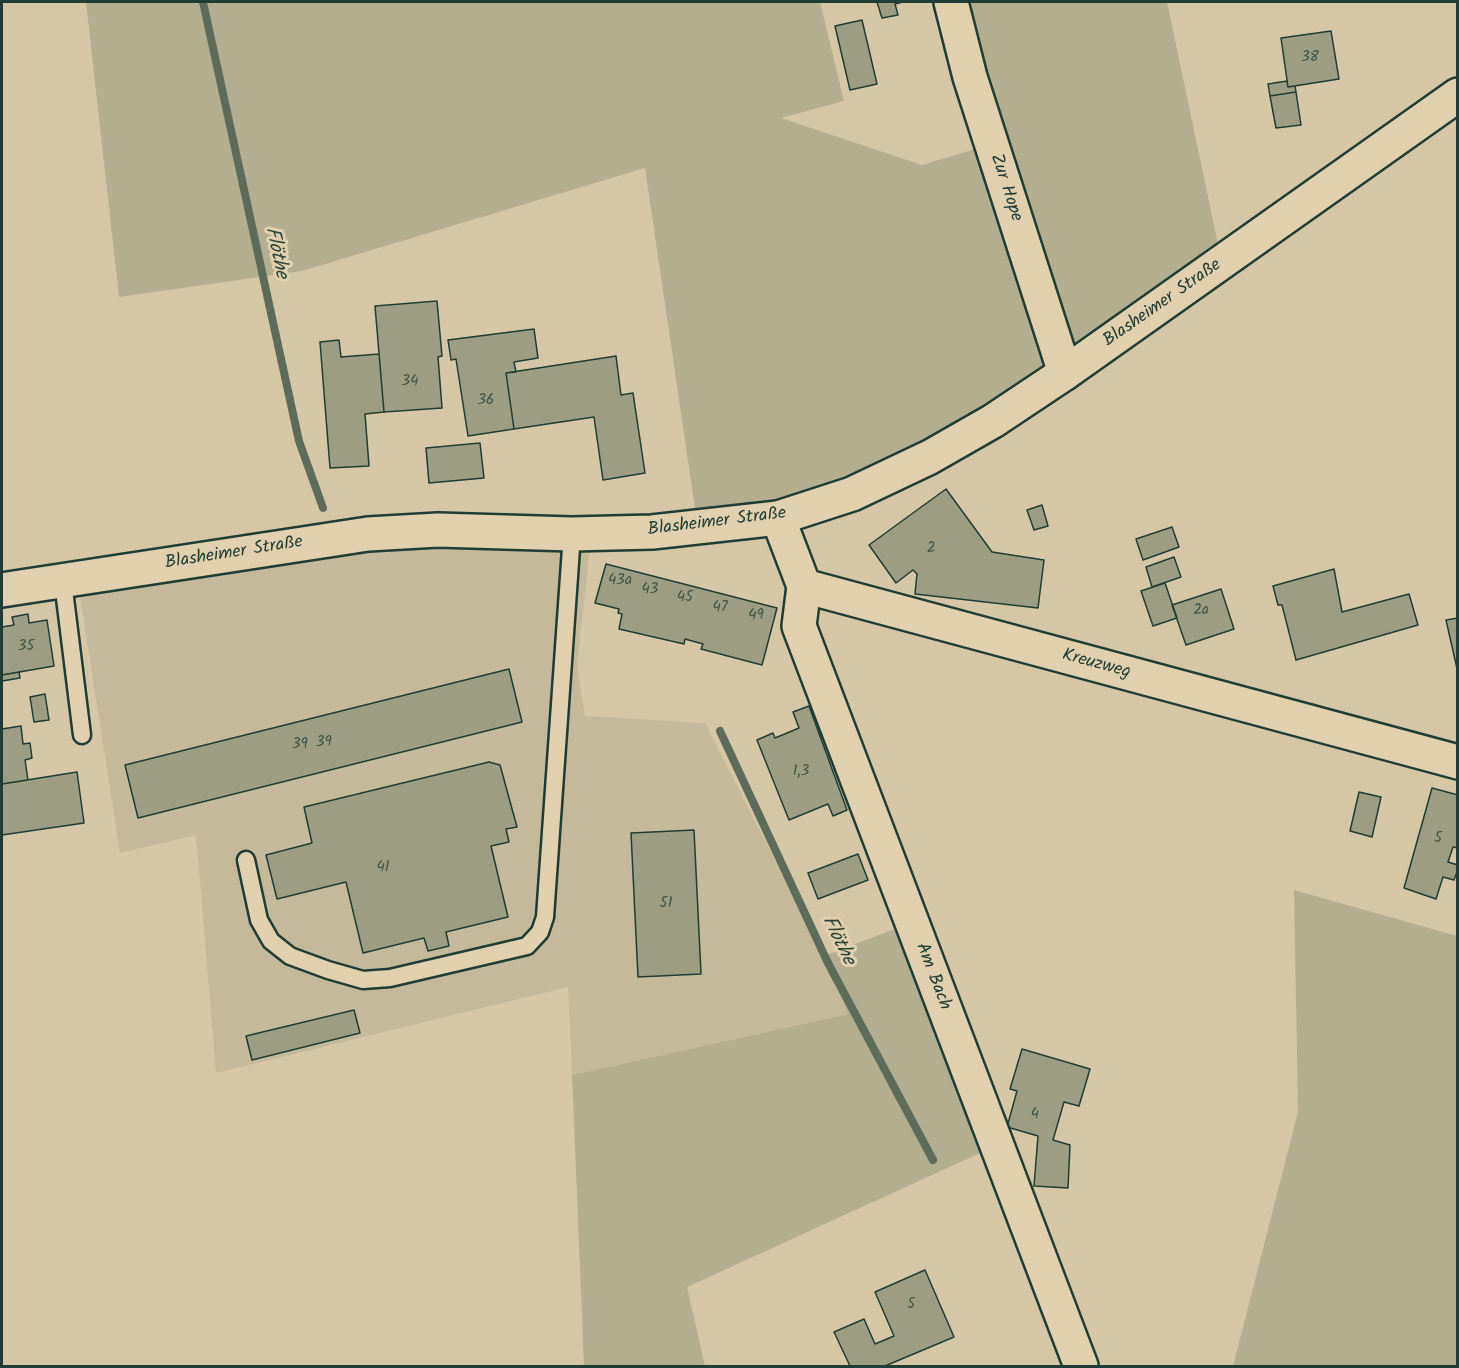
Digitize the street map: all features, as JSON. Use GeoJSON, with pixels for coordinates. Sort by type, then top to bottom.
{"type":"FeatureCollection","features":[{"type":"Feature","properties":{"kind":"street","name":"Zur Hope"},"geometry":{"type":"LineString","coordinates":[[951,2],[970,77],[1065,373]]}},
{"type":"Feature","properties":{"kind":"street","name":"Blasheimer Straße"},"geometry":{"type":"LineString","coordinates":[[2,590],[368,534],[438,530],[572,534],[652,532],[778,518],[852,494],[930,457],[993,421],[1065,373],[1458,95]]}},
{"type":"Feature","properties":{"kind":"street"},"geometry":{"type":"LineString","coordinates":[[778,518],[804,586]]}},
{"type":"Feature","properties":{"kind":"street","name":"Kreuzweg"},"geometry":{"type":"LineString","coordinates":[[804,586],[1458,762]]}},
{"type":"Feature","properties":{"kind":"street","name":"Am Bach"},"geometry":{"type":"LineString","coordinates":[[804,586],[799,626],[1081,1366]]}},
{"type":"Feature","properties":{"kind":"lane"},"geometry":{"type":"LineString","coordinates":[[246,860],[259,920],[271,941],[290,956],[327,970],[363,980],[390,978],[527,946],[540,932],[545,917],[572,534]]}},
{"type":"Feature","properties":{"kind":"lane"},"geometry":{"type":"LineString","coordinates":[[63,582],[82,735]]}},
{"type":"Feature","properties":{"kind":"shaded area"},"geometry":{"type":"Polygon","coordinates":[[[86,2],[820,2],[844,101],[781,118],[922,165],[982,147],[1046,347],[1040,372],[972,418],[871,472],[780,502],[696,515],[645,168],[302,271],[119,297],[86,2]]]}},
{"type":"Feature","properties":{"kind":"shaded area"},"geometry":{"type":"Polygon","coordinates":[[[967,2],[1167,2],[1219,249],[1068,354],[967,2]]]}},
{"type":"Feature","properties":{"kind":"shaded area"},"geometry":{"type":"Polygon","coordinates":[[[424,541],[590,549],[577,664],[585,716],[705,723],[824,956],[848,1014],[572,1075],[568,987],[216,1073],[196,835],[120,853],[79,590],[424,541]]]}},
{"type":"Feature","properties":{"kind":"shaded area"},"geometry":{"type":"Polygon","coordinates":[[[1294,890],[1457,936],[1457,1366],[1233,1366],[1298,1112],[1294,890]]]}},
{"type":"Feature","properties":{"kind":"shaded area"},"geometry":{"type":"Polygon","coordinates":[[[905,925],[989,1149],[687,1287],[705,1366],[584,1366],[572,1075],[848,1014],[824,956],[905,925]]]}},
{"type":"Feature","properties":{"kind":"building"},"geometry":{"type":"Polygon","coordinates":[[[877,2],[903,2],[895,4],[898,15],[882,18],[877,2]]]}},
{"type":"Feature","properties":{"kind":"building"},"geometry":{"type":"Polygon","coordinates":[[[862,20],[877,84],[850,90],[835,26],[862,20]]]}},
{"type":"Feature","properties":{"kind":"building"},"geometry":{"type":"Polygon","coordinates":[[[1331,31],[1339,79],[1288,87],[1281,38],[1331,31]]]}},
{"type":"Feature","properties":{"kind":"building"},"geometry":{"type":"Polygon","coordinates":[[[1287,81],[1288,87],[1295,86],[1296,92],[1270,96],[1268,84],[1287,81]]]}},
{"type":"Feature","properties":{"kind":"building"},"geometry":{"type":"Polygon","coordinates":[[[1296,92],[1301,125],[1276,128],[1270,96],[1296,92]]]}},
{"type":"Feature","properties":{"kind":"building"},"geometry":{"type":"Polygon","coordinates":[[[437,301],[442,356],[438,357],[442,408],[384,412],[375,306],[437,301]]]}},
{"type":"Feature","properties":{"kind":"building"},"geometry":{"type":"Polygon","coordinates":[[[534,329],[538,358],[514,362],[516,372],[506,373],[514,429],[468,436],[456,359],[451,360],[448,340],[534,329]]]}},
{"type":"Feature","properties":{"kind":"building"},"geometry":{"type":"Polygon","coordinates":[[[339,340],[341,357],[379,354],[384,412],[365,414],[369,466],[330,468],[320,342],[339,340]]]}},
{"type":"Feature","properties":{"kind":"building"},"geometry":{"type":"Polygon","coordinates":[[[616,356],[621,395],[633,393],[645,473],[603,480],[594,417],[514,429],[506,373],[616,356]]]}},
{"type":"Feature","properties":{"kind":"building"},"geometry":{"type":"Polygon","coordinates":[[[480,443],[484,478],[429,483],[426,448],[480,443]]]}},
{"type":"Feature","properties":{"kind":"building"},"geometry":{"type":"Polygon","coordinates":[[[946,489],[992,552],[1044,560],[1038,608],[915,594],[917,574],[913,570],[896,583],[869,545],[946,489]]]}},
{"type":"Feature","properties":{"kind":"building"},"geometry":{"type":"Polygon","coordinates":[[[1042,505],[1048,526],[1034,530],[1027,510],[1042,505]]]}},
{"type":"Feature","properties":{"kind":"building"},"geometry":{"type":"Polygon","coordinates":[[[1172,527],[1179,547],[1143,560],[1136,539],[1172,527]]]}},
{"type":"Feature","properties":{"kind":"building"},"geometry":{"type":"Polygon","coordinates":[[[1174,557],[1181,577],[1152,587],[1146,567],[1174,557]]]}},
{"type":"Feature","properties":{"kind":"building"},"geometry":{"type":"Polygon","coordinates":[[[606,564],[777,608],[762,665],[701,649],[703,644],[685,639],[684,644],[619,629],[622,614],[618,613],[619,609],[595,603],[606,564]]]}},
{"type":"Feature","properties":{"kind":"building"},"geometry":{"type":"Polygon","coordinates":[[[1334,569],[1342,612],[1409,594],[1418,625],[1296,660],[1282,605],[1278,605],[1273,586],[1334,569]]]}},
{"type":"Feature","properties":{"kind":"building"},"geometry":{"type":"Polygon","coordinates":[[[1165,583],[1177,618],[1153,626],[1141,591],[1165,583]]]}},
{"type":"Feature","properties":{"kind":"building"},"geometry":{"type":"Polygon","coordinates":[[[1221,589],[1234,629],[1186,645],[1172,605],[1221,589]]]}},
{"type":"Feature","properties":{"kind":"building"},"geometry":{"type":"Polygon","coordinates":[[[28,614],[29,623],[47,620],[54,666],[2,675],[2,627],[14,625],[12,617],[28,614]]]}},
{"type":"Feature","properties":{"kind":"building"},"geometry":{"type":"Polygon","coordinates":[[[1458,618],[1458,673],[1446,620],[1458,618]]]}},
{"type":"Feature","properties":{"kind":"building"},"geometry":{"type":"Polygon","coordinates":[[[509,669],[522,722],[138,818],[125,765],[509,669]]]}},
{"type":"Feature","properties":{"kind":"building"},"geometry":{"type":"Polygon","coordinates":[[[19,672],[20,678],[2,681],[2,675],[19,672]]]}},
{"type":"Feature","properties":{"kind":"building"},"geometry":{"type":"Polygon","coordinates":[[[45,694],[49,720],[34,722],[30,697],[45,694]]]}},
{"type":"Feature","properties":{"kind":"building"},"geometry":{"type":"Polygon","coordinates":[[[809,706],[847,810],[833,816],[828,804],[789,820],[757,740],[773,733],[775,738],[799,728],[793,712],[809,706]]]}},
{"type":"Feature","properties":{"kind":"building"},"geometry":{"type":"Polygon","coordinates":[[[21,726],[23,744],[30,743],[32,758],[25,760],[28,780],[2,784],[2,729],[21,726]]]}},
{"type":"Feature","properties":{"kind":"building"},"geometry":{"type":"Polygon","coordinates":[[[489,762],[500,765],[517,827],[506,829],[509,842],[491,846],[508,917],[446,932],[449,946],[428,951],[424,938],[363,953],[346,882],[277,899],[266,855],[312,843],[304,807],[489,762]]]}},
{"type":"Feature","properties":{"kind":"building"},"geometry":{"type":"Polygon","coordinates":[[[77,772],[84,823],[2,835],[2,784],[77,772]]]}},
{"type":"Feature","properties":{"kind":"building"},"geometry":{"type":"Polygon","coordinates":[[[1432,788],[1458,795],[1458,848],[1453,847],[1448,862],[1458,865],[1458,869],[1454,880],[1443,877],[1436,899],[1404,888],[1432,788]]]}},
{"type":"Feature","properties":{"kind":"building"},"geometry":{"type":"Polygon","coordinates":[[[1359,792],[1381,797],[1372,837],[1350,831],[1359,792]]]}},
{"type":"Feature","properties":{"kind":"building"},"geometry":{"type":"Polygon","coordinates":[[[694,830],[701,974],[638,977],[631,833],[694,830]]]}},
{"type":"Feature","properties":{"kind":"building"},"geometry":{"type":"Polygon","coordinates":[[[858,854],[868,880],[818,899],[808,873],[858,854]]]}},
{"type":"Feature","properties":{"kind":"building"},"geometry":{"type":"Polygon","coordinates":[[[354,1010],[360,1033],[252,1060],[246,1036],[354,1010]]]}},
{"type":"Feature","properties":{"kind":"building"},"geometry":{"type":"Polygon","coordinates":[[[1022,1049],[1090,1069],[1079,1106],[1064,1102],[1053,1140],[1070,1145],[1068,1188],[1034,1186],[1038,1136],[1007,1127],[1017,1091],[1010,1089],[1022,1049]]]}},
{"type":"Feature","properties":{"kind":"building"},"geometry":{"type":"Polygon","coordinates":[[[925,1270],[954,1337],[885,1366],[850,1366],[834,1332],[864,1319],[875,1344],[894,1336],[875,1292],[925,1270]]]}},
{"type":"Feature","properties":{"kind":"waterway","name":"Flöthe"},"geometry":{"type":"LineString","coordinates":[[203,2],[299,441],[323,508]]}},
{"type":"Feature","properties":{"kind":"waterway","name":"Flöthe"},"geometry":{"type":"LineString","coordinates":[[720,731],[828,963],[933,1160]]}}]}
